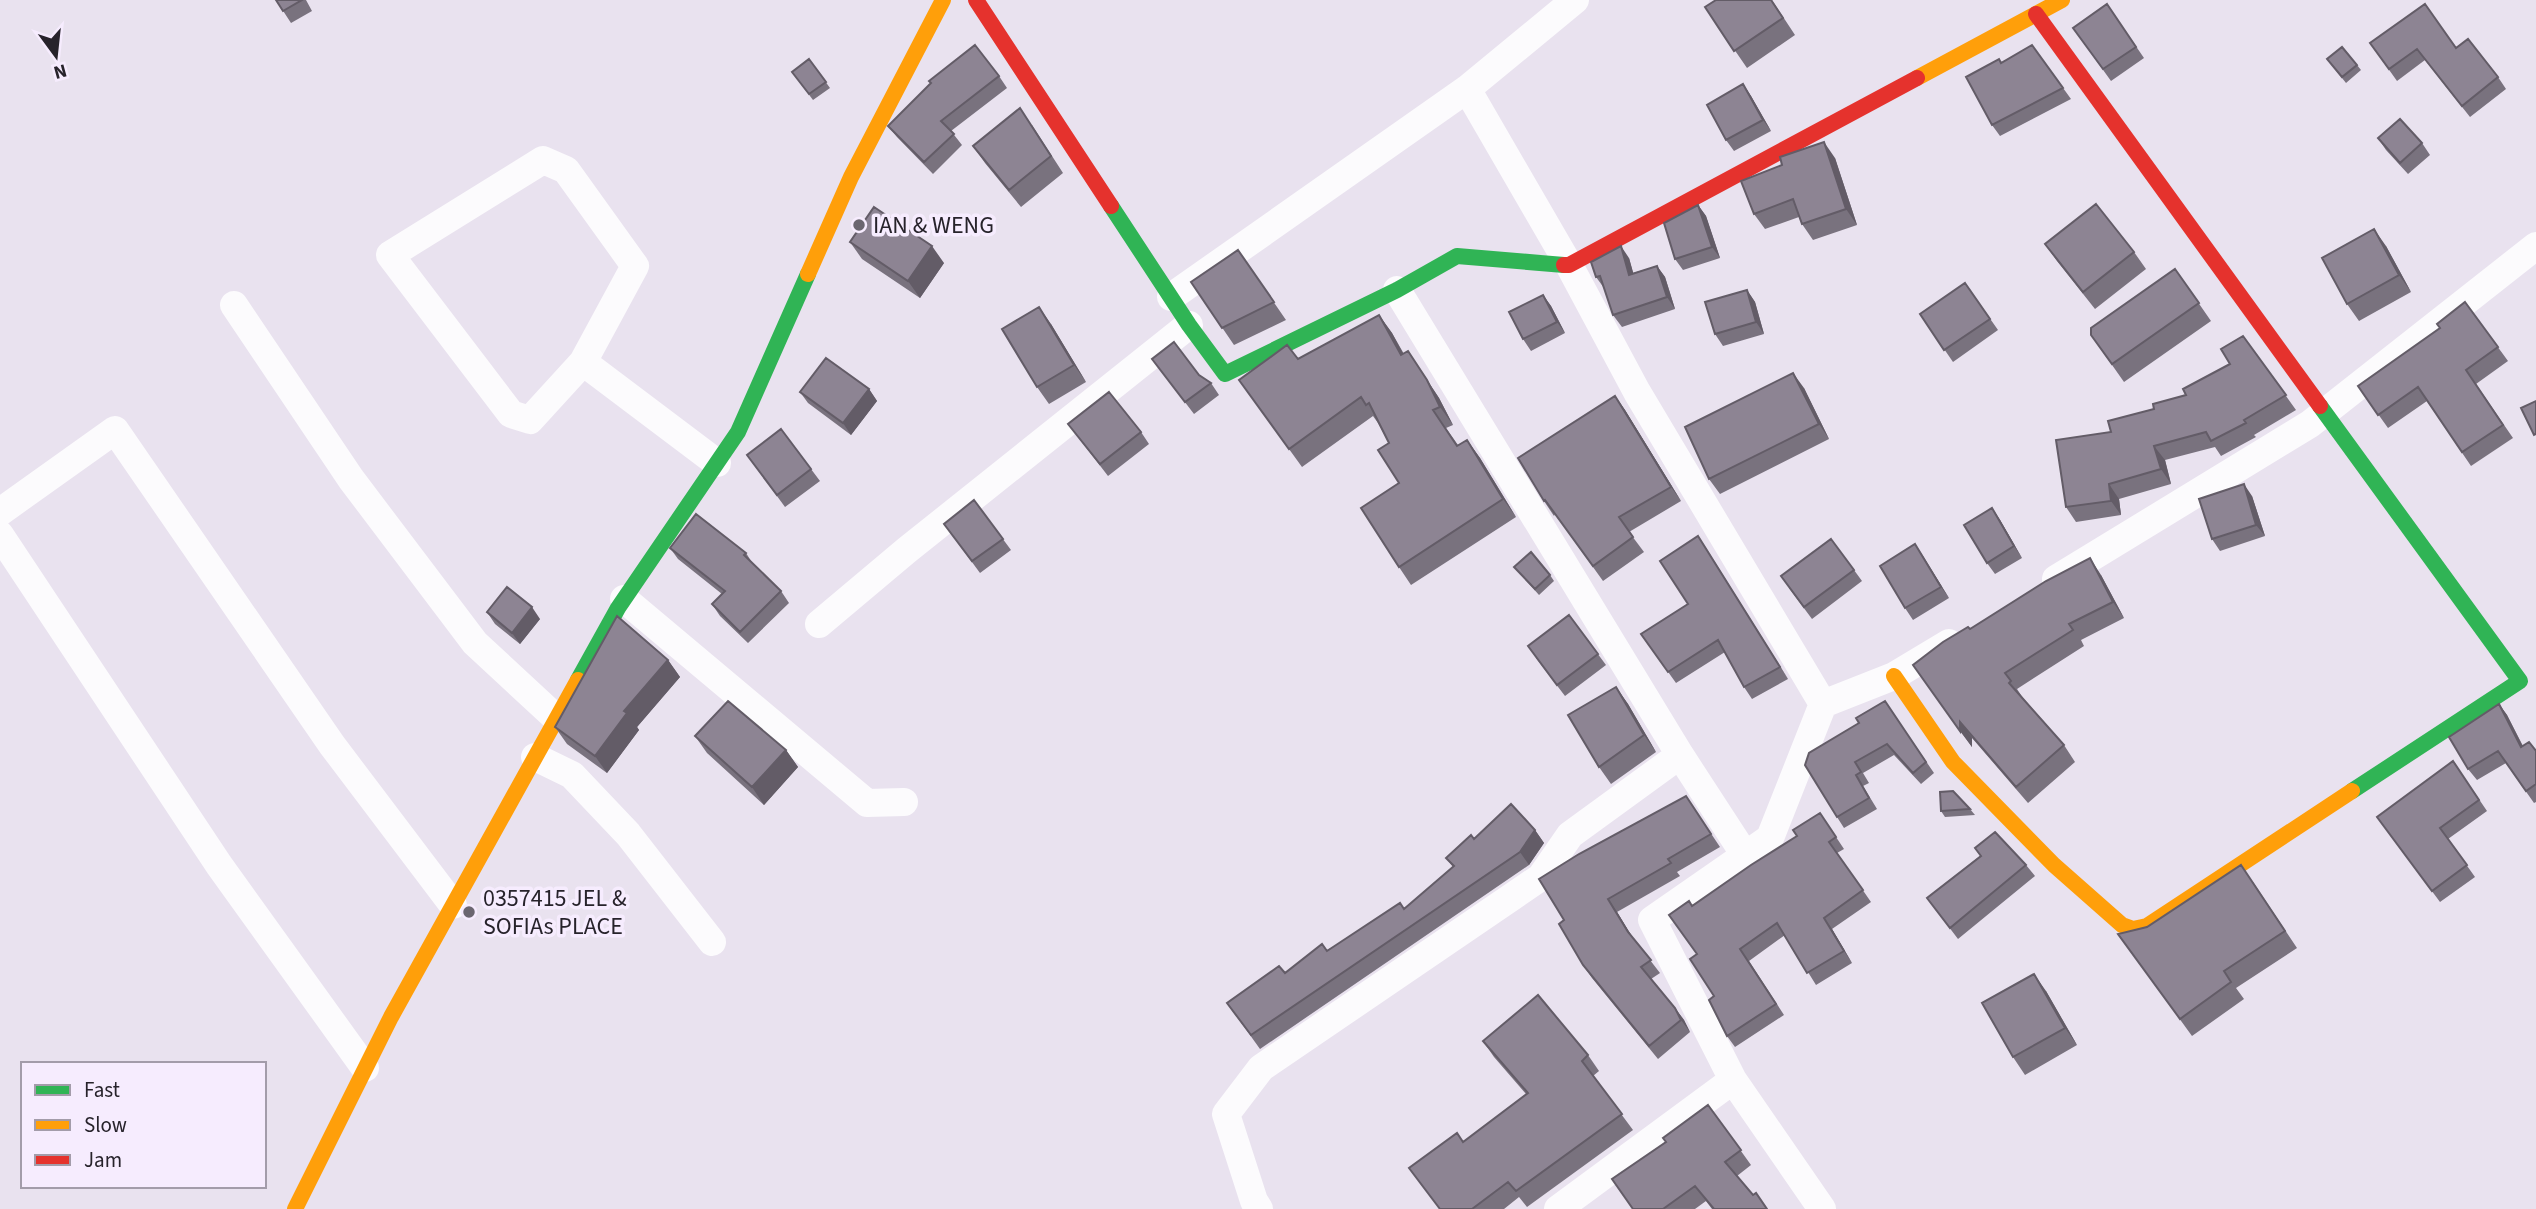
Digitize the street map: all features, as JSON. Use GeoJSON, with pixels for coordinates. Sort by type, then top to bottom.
{"type":"FeatureCollection","features":[{"type":"Feature","properties":{"kind":"street"},"geometry":{"type":"LineString","coordinates":[[295,1209],[365,1068],[556,718],[624,599],[738,432],[851,177],[943,0]]}},
{"type":"Feature","properties":{"kind":"street"},"geometry":{"type":"LineString","coordinates":[[976,0],[1189,325],[1226,373],[1397,290],[1457,256],[1569,265],[2062,0]]}},
{"type":"Feature","properties":{"kind":"street"},"geometry":{"type":"LineString","coordinates":[[1171,297],[1467,89],[1575,0]]}},
{"type":"Feature","properties":{"kind":"street"},"geometry":{"type":"LineString","coordinates":[[1894,676],[1953,762],[2054,865],[2122,925],[2133,929],[2147,926],[2528,690],[2036,14]]}},
{"type":"Feature","properties":{"kind":"street"},"geometry":{"type":"LineString","coordinates":[[1467,89],[1569,265],[1637,392],[1823,704]]}},
{"type":"Feature","properties":{"kind":"street"},"geometry":{"type":"LineString","coordinates":[[543,160],[566,170],[635,266],[583,362],[530,420],[510,414],[390,255],[543,160]]}},
{"type":"Feature","properties":{"kind":"street"},"geometry":{"type":"LineString","coordinates":[[2030,594],[2310,424],[2536,246]]}},
{"type":"Feature","properties":{"kind":"street"},"geometry":{"type":"LineString","coordinates":[[1397,290],[1680,755],[1745,855]]}},
{"type":"Feature","properties":{"kind":"street"},"geometry":{"type":"LineString","coordinates":[[234,305],[351,479],[475,643],[556,718]]}},
{"type":"Feature","properties":{"kind":"street"},"geometry":{"type":"LineString","coordinates":[[819,624],[907,550],[1189,325]]}},
{"type":"Feature","properties":{"kind":"street"},"geometry":{"type":"LineString","coordinates":[[583,362],[717,463]]}},
{"type":"Feature","properties":{"kind":"street"},"geometry":{"type":"LineString","coordinates":[[0,512],[115,430],[332,745],[453,905]]}},
{"type":"Feature","properties":{"kind":"street"},"geometry":{"type":"LineString","coordinates":[[0,535],[219,865],[365,1068]]}},
{"type":"Feature","properties":{"kind":"street"},"geometry":{"type":"LineString","coordinates":[[624,599],[867,803],[904,802]]}},
{"type":"Feature","properties":{"kind":"street"},"geometry":{"type":"LineString","coordinates":[[1822,1209],[1733,1080],[1652,920],[1770,838],[1823,704],[1894,676],[1972,630]]}},
{"type":"Feature","properties":{"kind":"street"},"geometry":{"type":"LineString","coordinates":[[1259,1209],[1226,1114],[1261,1068],[1541,877],[1570,835],[1680,755]]}},
{"type":"Feature","properties":{"kind":"street"},"geometry":{"type":"LineString","coordinates":[[535,757],[572,775],[628,834],[712,942]]}},
{"type":"Feature","properties":{"kind":"street"},"geometry":{"type":"LineString","coordinates":[[1558,1209],[1733,1080]]}},
{"type":"Feature","properties":{"kind":"building"},"geometry":{"type":"Polygon","coordinates":[[[276,0],[302,0],[283,11],[276,0]]]}},
{"type":"Feature","properties":{"kind":"building"},"geometry":{"type":"Polygon","coordinates":[[[1716,0],[1771,0],[1783,18],[1734,51],[1705,7],[1716,0]]]}},
{"type":"Feature","properties":{"kind":"building"},"geometry":{"type":"Polygon","coordinates":[[[2107,4],[2136,47],[2103,69],[2073,28],[2107,4]]]}},
{"type":"Feature","properties":{"kind":"building"},"geometry":{"type":"Polygon","coordinates":[[[2425,4],[2456,48],[2468,39],[2498,77],[2462,106],[2417,49],[2389,69],[2370,43],[2425,4]]]}},
{"type":"Feature","properties":{"kind":"building"},"geometry":{"type":"Polygon","coordinates":[[[975,45],[999,76],[941,121],[954,134],[924,162],[888,126],[931,83],[929,81],[975,45]]]}},
{"type":"Feature","properties":{"kind":"building"},"geometry":{"type":"Polygon","coordinates":[[[2032,45],[2063,88],[1992,125],[1966,77],[1999,59],[2001,63],[2032,45]]]}},
{"type":"Feature","properties":{"kind":"building"},"geometry":{"type":"Polygon","coordinates":[[[2342,47],[2357,65],[2342,77],[2327,59],[2342,47]]]}},
{"type":"Feature","properties":{"kind":"building"},"geometry":{"type":"Polygon","coordinates":[[[809,59],[826,82],[809,94],[792,72],[809,59]]]}},
{"type":"Feature","properties":{"kind":"building"},"geometry":{"type":"Polygon","coordinates":[[[1743,84],[1763,120],[1726,140],[1707,105],[1743,84]]]}},
{"type":"Feature","properties":{"kind":"building"},"geometry":{"type":"Polygon","coordinates":[[[1020,108],[1051,156],[1009,190],[973,146],[1020,108]]]}},
{"type":"Feature","properties":{"kind":"building"},"geometry":{"type":"Polygon","coordinates":[[[2400,119],[2422,143],[2400,163],[2378,138],[2400,119]]]}},
{"type":"Feature","properties":{"kind":"building"},"geometry":{"type":"Polygon","coordinates":[[[1824,142],[1846,209],[1802,224],[1793,199],[1754,214],[1741,181],[1782,165],[1780,157],[1824,142]]]}},
{"type":"Feature","properties":{"kind":"building"},"geometry":{"type":"Polygon","coordinates":[[[2096,204],[2134,252],[2083,292],[2045,244],[2096,204]]]}},
{"type":"Feature","properties":{"kind":"building"},"geometry":{"type":"Polygon","coordinates":[[[1698,205],[1712,247],[1675,259],[1664,223],[1698,205]]]}},
{"type":"Feature","properties":{"kind":"building"},"geometry":{"type":"Polygon","coordinates":[[[874,207],[932,246],[908,281],[850,242],[874,207]]]}},
{"type":"Feature","properties":{"kind":"building"},"geometry":{"type":"Polygon","coordinates":[[[2374,229],[2399,275],[2347,304],[2322,258],[2374,229]]]}},
{"type":"Feature","properties":{"kind":"building"},"geometry":{"type":"Polygon","coordinates":[[[1621,246],[1629,275],[1657,266],[1667,297],[1613,315],[1600,276],[1596,277],[1591,262],[1621,246]]]}},
{"type":"Feature","properties":{"kind":"building"},"geometry":{"type":"Polygon","coordinates":[[[1238,250],[1274,302],[1222,328],[1191,282],[1238,250]]]}},
{"type":"Feature","properties":{"kind":"building"},"geometry":{"type":"Polygon","coordinates":[[[2175,269],[2199,303],[2112,364],[2091,335],[2091,328],[2175,269]]]}},
{"type":"Feature","properties":{"kind":"building"},"geometry":{"type":"Polygon","coordinates":[[[1965,283],[1990,319],[1944,350],[1920,314],[1965,283]]]}},
{"type":"Feature","properties":{"kind":"building"},"geometry":{"type":"Polygon","coordinates":[[[1747,290],[1756,322],[1715,334],[1705,302],[1747,290]]]}},
{"type":"Feature","properties":{"kind":"building"},"geometry":{"type":"Polygon","coordinates":[[[1543,295],[1557,322],[1523,339],[1509,312],[1543,295]]]}},
{"type":"Feature","properties":{"kind":"building"},"geometry":{"type":"Polygon","coordinates":[[[2465,302],[2498,347],[2466,370],[2503,425],[2462,452],[2418,387],[2378,415],[2358,386],[2440,328],[2437,324],[2465,302]]]}},
{"type":"Feature","properties":{"kind":"building"},"geometry":{"type":"Polygon","coordinates":[[[1039,307],[1074,365],[1037,387],[1002,329],[1039,307]]]}},
{"type":"Feature","properties":{"kind":"building"},"geometry":{"type":"Polygon","coordinates":[[[1379,315],[1401,355],[1408,351],[1427,380],[1440,407],[1433,410],[1457,446],[1467,440],[1503,499],[1399,567],[1361,508],[1399,483],[1378,450],[1389,443],[1369,403],[1366,405],[1361,397],[1289,449],[1239,380],[1287,345],[1298,359],[1379,315]]]}},
{"type":"Feature","properties":{"kind":"building"},"geometry":{"type":"Polygon","coordinates":[[[2243,336],[2286,395],[2244,420],[2246,423],[2211,441],[2206,432],[2154,446],[2161,469],[2109,484],[2111,501],[2066,507],[2056,440],[2111,432],[2108,421],[2154,409],[2153,404],[2186,395],[2183,389],[2230,364],[2221,349],[2243,336]]]}},
{"type":"Feature","properties":{"kind":"building"},"geometry":{"type":"Polygon","coordinates":[[[1174,342],[1199,375],[1211,383],[1185,402],[1152,359],[1174,342]]]}},
{"type":"Feature","properties":{"kind":"building"},"geometry":{"type":"Polygon","coordinates":[[[826,358],[869,389],[843,423],[800,392],[826,358]]]}},
{"type":"Feature","properties":{"kind":"building"},"geometry":{"type":"Polygon","coordinates":[[[1793,373],[1819,424],[1709,479],[1685,427],[1793,373]]]}},
{"type":"Feature","properties":{"kind":"building"},"geometry":{"type":"Polygon","coordinates":[[[1109,392],[1141,432],[1100,464],[1068,424],[1109,392]]]}},
{"type":"Feature","properties":{"kind":"building"},"geometry":{"type":"Polygon","coordinates":[[[1615,396],[1671,487],[1619,517],[1633,537],[1593,566],[1544,501],[1518,458],[1615,396]]]}},
{"type":"Feature","properties":{"kind":"building"},"geometry":{"type":"Polygon","coordinates":[[[2536,401],[2536,434],[2534,435],[2521,408],[2536,401]]]}},
{"type":"Feature","properties":{"kind":"building"},"geometry":{"type":"Polygon","coordinates":[[[781,429],[811,469],[777,495],[747,455],[781,429]]]}},
{"type":"Feature","properties":{"kind":"building"},"geometry":{"type":"Polygon","coordinates":[[[2244,484],[2256,525],[2212,539],[2199,499],[2244,484]]]}},
{"type":"Feature","properties":{"kind":"building"},"geometry":{"type":"Polygon","coordinates":[[[974,500],[1003,539],[972,561],[944,524],[974,500]]]}},
{"type":"Feature","properties":{"kind":"building"},"geometry":{"type":"Polygon","coordinates":[[[1992,508],[2014,546],[1987,563],[1964,525],[1992,508]]]}},
{"type":"Feature","properties":{"kind":"building"},"geometry":{"type":"Polygon","coordinates":[[[696,514],[746,553],[744,555],[781,591],[740,632],[712,604],[725,591],[670,548],[696,514]]]}},
{"type":"Feature","properties":{"kind":"building"},"geometry":{"type":"Polygon","coordinates":[[[1698,536],[1780,667],[1744,687],[1718,640],[1668,672],[1641,634],[1688,604],[1660,561],[1698,536]]]}},
{"type":"Feature","properties":{"kind":"building"},"geometry":{"type":"Polygon","coordinates":[[[1831,539],[1854,570],[1804,607],[1781,576],[1831,539]]]}},
{"type":"Feature","properties":{"kind":"building"},"geometry":{"type":"Polygon","coordinates":[[[1915,544],[1941,587],[1905,608],[1880,566],[1915,544]]]}},
{"type":"Feature","properties":{"kind":"building"},"geometry":{"type":"Polygon","coordinates":[[[1531,552],[1550,575],[1535,589],[1514,567],[1531,552]]]}},
{"type":"Feature","properties":{"kind":"building"},"geometry":{"type":"Polygon","coordinates":[[[2090,558],[2113,602],[2069,624],[2073,630],[2005,673],[2011,681],[2009,683],[2064,745],[2016,787],[1960,722],[1960,731],[1913,665],[1943,642],[1968,627],[1970,629],[2046,581],[2090,558]]]}},
{"type":"Feature","properties":{"kind":"building"},"geometry":{"type":"Polygon","coordinates":[[[507,587],[532,607],[512,633],[487,612],[507,587]]]}},
{"type":"Feature","properties":{"kind":"building"},"geometry":{"type":"Polygon","coordinates":[[[1569,615],[1598,654],[1557,685],[1528,646],[1569,615]]]}},
{"type":"Feature","properties":{"kind":"building"},"geometry":{"type":"Polygon","coordinates":[[[617,616],[668,660],[624,711],[627,713],[595,756],[555,727],[617,616]]]}},
{"type":"Feature","properties":{"kind":"building"},"geometry":{"type":"Polygon","coordinates":[[[1616,687],[1644,735],[1599,767],[1568,715],[1616,687]]]}},
{"type":"Feature","properties":{"kind":"building"},"geometry":{"type":"Polygon","coordinates":[[[728,701],[786,750],[752,787],[695,736],[728,701]]]}},
{"type":"Feature","properties":{"kind":"building"},"geometry":{"type":"Polygon","coordinates":[[[1885,701],[1926,762],[1913,773],[1887,744],[1855,762],[1861,772],[1856,775],[1869,798],[1837,817],[1805,765],[1809,753],[1859,723],[1856,718],[1885,701]]]}},
{"type":"Feature","properties":{"kind":"building"},"geometry":{"type":"Polygon","coordinates":[[[2499,704],[2521,747],[2529,742],[2536,751],[2536,784],[2526,791],[2498,751],[2468,769],[2449,737],[2499,704]]]}},
{"type":"Feature","properties":{"kind":"building"},"geometry":{"type":"Polygon","coordinates":[[[2453,761],[2479,800],[2440,828],[2467,865],[2432,891],[2377,817],[2453,761]]]}},
{"type":"Feature","properties":{"kind":"building"},"geometry":{"type":"Polygon","coordinates":[[[1953,791],[1970,809],[1941,811],[1940,792],[1953,791]]]}},
{"type":"Feature","properties":{"kind":"building"},"geometry":{"type":"Polygon","coordinates":[[[1686,796],[1711,834],[1668,859],[1671,863],[1608,899],[1628,932],[1651,960],[1641,967],[1675,1008],[1681,1020],[1649,1046],[1583,965],[1559,924],[1564,920],[1539,879],[1579,854],[1686,796]]]}},
{"type":"Feature","properties":{"kind":"building"},"geometry":{"type":"Polygon","coordinates":[[[1511,804],[1535,830],[1520,852],[1251,1035],[1227,1003],[1279,966],[1285,973],[1322,944],[1327,951],[1400,903],[1404,909],[1454,866],[1446,858],[1471,835],[1474,839],[1511,804]]]}},
{"type":"Feature","properties":{"kind":"building"},"geometry":{"type":"Polygon","coordinates":[[[1820,813],[1836,837],[1829,842],[1863,890],[1824,918],[1844,951],[1807,973],[1777,923],[1740,949],[1776,1004],[1727,1036],[1709,1000],[1714,996],[1690,959],[1697,954],[1669,915],[1689,901],[1692,906],[1797,836],[1793,830],[1820,813]]]}},
{"type":"Feature","properties":{"kind":"building"},"geometry":{"type":"Polygon","coordinates":[[[1995,832],[2026,865],[1950,928],[1927,898],[1981,856],[1975,848],[1995,832]]]}},
{"type":"Feature","properties":{"kind":"building"},"geometry":{"type":"Polygon","coordinates":[[[2241,865],[2285,931],[2224,971],[2231,982],[2180,1019],[2118,934],[2147,927],[2241,865]]]}},
{"type":"Feature","properties":{"kind":"building"},"geometry":{"type":"Polygon","coordinates":[[[2034,974],[2065,1028],[2013,1057],[1982,1003],[2034,974]]]}},
{"type":"Feature","properties":{"kind":"building"},"geometry":{"type":"Polygon","coordinates":[[[1538,995],[1588,1055],[1582,1061],[1622,1114],[1516,1191],[1508,1182],[1472,1209],[1440,1209],[1409,1168],[1457,1133],[1463,1142],[1528,1093],[1483,1041],[1538,995]]]}},
{"type":"Feature","properties":{"kind":"building"},"geometry":{"type":"Polygon","coordinates":[[[1708,1105],[1741,1150],[1725,1162],[1753,1195],[1756,1193],[1767,1209],[1714,1209],[1695,1186],[1663,1209],[1633,1209],[1612,1179],[1666,1142],[1663,1138],[1708,1105]]]}},
{"type":"Feature","properties":{"kind":"traffic: fast"},"geometry":{"type":"LineString","coordinates":[[1111,206],[1189,325],[1225,374],[1397,290],[1457,256],[1564,265]]}},
{"type":"Feature","properties":{"kind":"traffic: fast"},"geometry":{"type":"LineString","coordinates":[[578,680],[618,608],[738,432],[808,274]]}},
{"type":"Feature","properties":{"kind":"traffic: fast"},"geometry":{"type":"LineString","coordinates":[[2320,406],[2520,681],[2352,791]]}},
{"type":"Feature","properties":{"kind":"traffic: slow"},"geometry":{"type":"LineString","coordinates":[[808,274],[851,177],[943,0]]}},
{"type":"Feature","properties":{"kind":"traffic: slow"},"geometry":{"type":"LineString","coordinates":[[1917,78],[2062,0]]}},
{"type":"Feature","properties":{"kind":"traffic: slow"},"geometry":{"type":"LineString","coordinates":[[1894,676],[1953,762],[2054,865],[2122,925],[2133,929],[2147,926],[2352,791]]}},
{"type":"Feature","properties":{"kind":"traffic: slow"},"geometry":{"type":"LineString","coordinates":[[295,1209],[391,1017],[578,680]]}},
{"type":"Feature","properties":{"kind":"traffic: jam"},"geometry":{"type":"LineString","coordinates":[[976,0],[1111,206]]}},
{"type":"Feature","properties":{"kind":"traffic: jam"},"geometry":{"type":"LineString","coordinates":[[2036,14],[2320,406]]}},
{"type":"Feature","properties":{"kind":"traffic: jam"},"geometry":{"type":"LineString","coordinates":[[1564,265],[1569,265],[1917,78]]}},
{"type":"Feature","properties":{"kind":"place","name":"IAN & WENG"},"geometry":{"type":"Point","coordinates":[859,225]}},
{"type":"Feature","properties":{"kind":"place","name":"0357415 JEL & SOFIAs PLACE"},"geometry":{"type":"Point","coordinates":[469,912]}}]}
